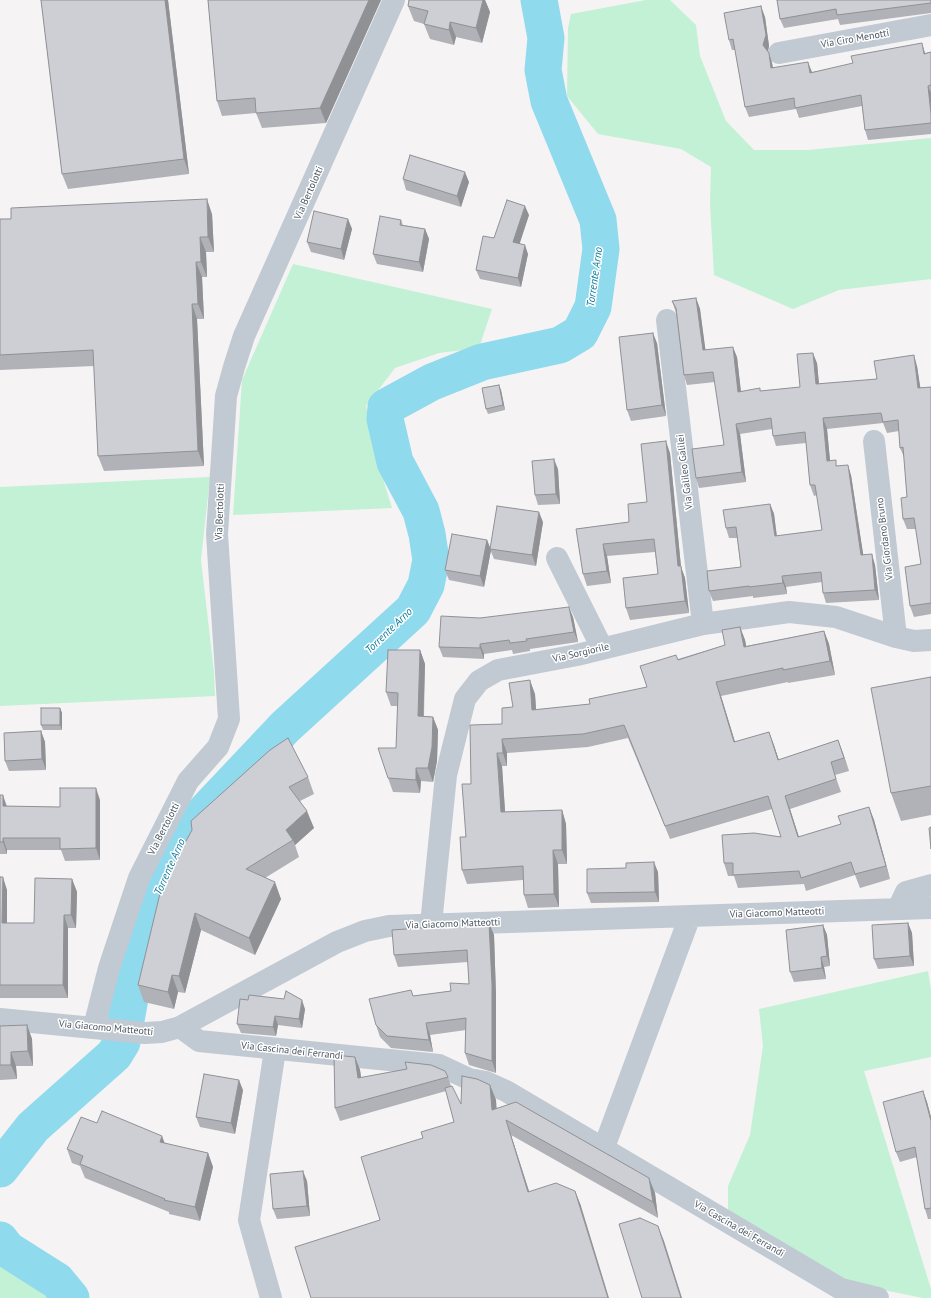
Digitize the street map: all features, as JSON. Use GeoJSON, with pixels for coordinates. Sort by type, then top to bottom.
{"type":"FeatureCollection","features":[{"type":"Feature","properties":{"kind":"street","name":"Via Bertolotti"},"geometry":{"type":"LineString","coordinates":[[100,1028],[109,968],[139,878],[188,781],[218,746],[229,719],[217,534],[226,396],[234,367],[244,336],[394,0]]}},
{"type":"Feature","properties":{"kind":"street","name":"Via Ciro Menotti"},"geometry":{"type":"LineString","coordinates":[[779,53],[931,25]]}},
{"type":"Feature","properties":{"kind":"street","name":"Via Galileo Galilei"},"geometry":{"type":"LineString","coordinates":[[667,320],[703,624]]}},
{"type":"Feature","properties":{"kind":"street","name":"Via Giordano Bruno"},"geometry":{"type":"LineString","coordinates":[[874,441],[896,637]]}},
{"type":"Feature","properties":{"kind":"street"},"geometry":{"type":"LineString","coordinates":[[557,558],[602,648]]}},
{"type":"Feature","properties":{"kind":"street","name":"Via Sorgiorile"},"geometry":{"type":"LineString","coordinates":[[431,924],[446,775],[465,699],[479,681],[498,670],[577,655],[703,624],[789,612],[814,613],[836,617],[896,637],[914,641],[931,640]]}},
{"type":"Feature","properties":{"kind":"street"},"geometry":{"type":"LineString","coordinates":[[898,909],[906,892],[920,887],[931,886]]}},
{"type":"Feature","properties":{"kind":"street","name":"Via Giacomo Matteotti"},"geometry":{"type":"LineString","coordinates":[[0,1019],[145,1033],[162,1032],[180,1027],[337,942],[366,931],[389,926],[931,908]]}},
{"type":"Feature","properties":{"kind":"street"},"geometry":{"type":"LineString","coordinates":[[603,1150],[690,916]]}},
{"type":"Feature","properties":{"kind":"street","name":"Via Cascina dei Ferrandi"},"geometry":{"type":"LineString","coordinates":[[180,1027],[199,1041],[276,1050],[440,1065],[469,1079],[486,1082],[506,1091],[603,1150],[841,1289],[878,1298]]}},
{"type":"Feature","properties":{"kind":"street"},"geometry":{"type":"LineString","coordinates":[[272,1298],[249,1220],[276,1050]]}},
{"type":"Feature","properties":{"kind":"green space"},"geometry":{"type":"Polygon","coordinates":[[[646,0],[670,0],[696,25],[700,56],[726,121],[754,150],[808,150],[931,138],[931,279],[839,290],[793,309],[714,275],[710,204],[711,167],[681,149],[598,134],[567,96],[568,28],[571,14],[646,0]]]}},
{"type":"Feature","properties":{"kind":"green space"},"geometry":{"type":"Polygon","coordinates":[[[293,264],[492,309],[479,348],[439,353],[395,368],[366,406],[376,456],[392,508],[233,515],[242,380],[293,264]]]}},
{"type":"Feature","properties":{"kind":"green space"},"geometry":{"type":"Polygon","coordinates":[[[210,477],[201,560],[214,672],[215,696],[0,706],[0,487],[210,477]]]}},
{"type":"Feature","properties":{"kind":"green space"},"geometry":{"type":"Polygon","coordinates":[[[928,971],[931,990],[931,1057],[864,1071],[931,1289],[931,1298],[923,1298],[844,1282],[728,1214],[728,1186],[750,1135],[763,1046],[759,1009],[928,971]]]}},
{"type":"Feature","properties":{"kind":"green space"},"geometry":{"type":"Polygon","coordinates":[[[0,1262],[48,1298],[0,1298],[0,1262]]]}},
{"type":"Feature","properties":{"kind":"building"},"geometry":{"type":"Polygon","coordinates":[[[41,0],[165,0],[184,159],[62,174],[41,0]]]}},
{"type":"Feature","properties":{"kind":"building"},"geometry":{"type":"Polygon","coordinates":[[[208,0],[369,0],[320,108],[256,113],[255,98],[217,101],[208,0]]]}},
{"type":"Feature","properties":{"kind":"building"},"geometry":{"type":"Polygon","coordinates":[[[409,0],[483,0],[476,28],[450,22],[449,30],[424,24],[428,11],[408,6],[409,0]]]}},
{"type":"Feature","properties":{"kind":"building"},"geometry":{"type":"Polygon","coordinates":[[[777,0],[931,0],[931,3],[837,15],[836,9],[780,19],[777,0]]]}},
{"type":"Feature","properties":{"kind":"building"},"geometry":{"type":"Polygon","coordinates":[[[761,6],[766,35],[763,45],[769,53],[771,68],[808,62],[810,73],[853,63],[851,56],[922,43],[924,54],[931,52],[931,85],[928,86],[931,123],[865,130],[861,95],[795,108],[794,98],[745,107],[733,39],[729,40],[724,13],[761,6]]]}},
{"type":"Feature","properties":{"kind":"building"},"geometry":{"type":"Polygon","coordinates":[[[410,155],[465,172],[457,196],[403,179],[410,155]]]}},
{"type":"Feature","properties":{"kind":"building"},"geometry":{"type":"Polygon","coordinates":[[[207,199],[208,237],[200,237],[201,262],[196,262],[198,304],[192,304],[198,451],[98,456],[93,350],[0,355],[0,219],[11,219],[11,208],[207,199]]]}},
{"type":"Feature","properties":{"kind":"building"},"geometry":{"type":"Polygon","coordinates":[[[507,200],[525,206],[513,242],[525,245],[518,278],[476,270],[483,236],[494,238],[507,200]]]}},
{"type":"Feature","properties":{"kind":"building"},"geometry":{"type":"Polygon","coordinates":[[[314,211],[348,219],[341,249],[307,242],[314,211]]]}},
{"type":"Feature","properties":{"kind":"building"},"geometry":{"type":"Polygon","coordinates":[[[380,216],[401,220],[400,225],[425,229],[419,262],[373,254],[380,216]]]}},
{"type":"Feature","properties":{"kind":"building"},"geometry":{"type":"Polygon","coordinates":[[[696,298],[703,350],[733,347],[738,392],[760,388],[760,391],[800,387],[797,354],[813,353],[816,384],[877,379],[874,361],[914,355],[918,388],[931,387],[931,603],[910,606],[905,567],[921,564],[914,518],[903,519],[901,498],[907,497],[903,447],[900,448],[898,420],[883,422],[881,413],[823,418],[827,461],[836,460],[836,466],[848,465],[861,555],[872,554],[875,590],[823,593],[821,572],[782,576],[783,583],[709,591],[707,571],[741,567],[736,527],[726,528],[723,510],[770,504],[775,536],[822,530],[815,485],[810,485],[805,432],[773,436],[771,418],[736,424],[742,472],[696,478],[692,449],[724,445],[713,372],[684,375],[676,308],[672,301],[696,298]]]}},
{"type":"Feature","properties":{"kind":"building"},"geometry":{"type":"Polygon","coordinates":[[[653,333],[662,405],[627,410],[619,337],[653,333]]]}},
{"type":"Feature","properties":{"kind":"building"},"geometry":{"type":"Polygon","coordinates":[[[499,385],[503,405],[486,409],[482,388],[499,385]]]}},
{"type":"Feature","properties":{"kind":"building"},"geometry":{"type":"Polygon","coordinates":[[[666,441],[678,566],[681,566],[685,601],[626,608],[623,578],[658,574],[654,539],[603,544],[607,571],[583,574],[576,529],[629,522],[628,504],[647,502],[641,444],[666,441]]]}},
{"type":"Feature","properties":{"kind":"building"},"geometry":{"type":"Polygon","coordinates":[[[554,459],[556,494],[535,495],[532,461],[554,459]]]}},
{"type":"Feature","properties":{"kind":"building"},"geometry":{"type":"Polygon","coordinates":[[[497,506],[539,512],[532,555],[490,549],[497,506]]]}},
{"type":"Feature","properties":{"kind":"building"},"geometry":{"type":"Polygon","coordinates":[[[452,534],[487,540],[480,576],[445,570],[452,534]]]}},
{"type":"Feature","properties":{"kind":"building"},"geometry":{"type":"Polygon","coordinates":[[[569,607],[574,632],[526,639],[527,641],[510,643],[509,640],[480,644],[480,648],[439,647],[441,616],[480,618],[569,607]]]}},
{"type":"Feature","properties":{"kind":"building"},"geometry":{"type":"Polygon","coordinates":[[[740,627],[744,647],[824,631],[830,661],[783,670],[783,668],[716,682],[734,742],[769,732],[778,760],[838,740],[844,758],[831,762],[836,779],[785,796],[798,837],[841,824],[838,816],[869,807],[886,866],[855,874],[851,862],[801,878],[799,871],[733,875],[733,863],[724,863],[722,835],[754,833],[781,837],[768,796],[665,826],[624,725],[583,734],[502,739],[503,753],[497,753],[501,812],[562,810],[562,850],[553,850],[554,894],[524,895],[523,866],[462,870],[460,837],[466,837],[462,784],[471,784],[470,725],[502,724],[502,708],[513,707],[509,683],[530,680],[532,710],[590,704],[589,699],[647,687],[640,666],[676,655],[678,660],[725,645],[722,630],[740,627]]]}},
{"type":"Feature","properties":{"kind":"building"},"geometry":{"type":"Polygon","coordinates":[[[388,650],[420,650],[418,716],[433,717],[432,747],[428,768],[416,768],[416,780],[388,778],[378,748],[396,748],[398,693],[386,692],[388,650]]]}},
{"type":"Feature","properties":{"kind":"building"},"geometry":{"type":"Polygon","coordinates":[[[931,677],[931,786],[891,793],[871,688],[931,677]]]}},
{"type":"Feature","properties":{"kind":"building"},"geometry":{"type":"Polygon","coordinates":[[[41,708],[60,708],[60,725],[41,725],[41,708]]]}},
{"type":"Feature","properties":{"kind":"building"},"geometry":{"type":"Polygon","coordinates":[[[41,731],[42,759],[5,761],[4,733],[41,731]]]}},
{"type":"Feature","properties":{"kind":"building"},"geometry":{"type":"Polygon","coordinates":[[[288,738],[308,777],[289,787],[307,811],[286,830],[293,840],[246,869],[275,882],[249,938],[195,913],[179,976],[172,975],[168,992],[138,985],[162,885],[192,830],[191,821],[270,750],[288,738]]]}},
{"type":"Feature","properties":{"kind":"building"},"geometry":{"type":"Polygon","coordinates":[[[60,788],[96,788],[96,848],[60,849],[60,838],[3,838],[3,842],[0,842],[0,795],[3,795],[3,806],[60,807],[60,788]]]}},
{"type":"Feature","properties":{"kind":"building"},"geometry":{"type":"Polygon","coordinates":[[[931,827],[931,849],[929,828],[931,827]]]}},
{"type":"Feature","properties":{"kind":"building"},"geometry":{"type":"Polygon","coordinates":[[[654,862],[655,892],[587,893],[587,869],[626,868],[626,863],[654,862]]]}},
{"type":"Feature","properties":{"kind":"building"},"geometry":{"type":"Polygon","coordinates":[[[0,877],[3,877],[2,923],[34,923],[35,878],[72,879],[71,915],[64,915],[63,985],[0,985],[0,877]]]}},
{"type":"Feature","properties":{"kind":"building"},"geometry":{"type":"Polygon","coordinates":[[[489,923],[492,984],[492,1061],[465,1053],[466,1018],[426,1023],[429,1040],[387,1036],[376,1025],[369,999],[411,990],[413,996],[451,991],[450,983],[469,984],[467,950],[394,955],[392,930],[489,923]]]}},
{"type":"Feature","properties":{"kind":"building"},"geometry":{"type":"Polygon","coordinates":[[[908,923],[910,956],[874,959],[872,925],[908,923]]]}},
{"type":"Feature","properties":{"kind":"building"},"geometry":{"type":"Polygon","coordinates":[[[823,925],[827,956],[821,957],[822,968],[790,972],[786,930],[823,925]]]}},
{"type":"Feature","properties":{"kind":"building"},"geometry":{"type":"Polygon","coordinates":[[[286,991],[302,1000],[299,1019],[275,1016],[273,1027],[237,1024],[240,999],[248,1000],[249,995],[284,999],[286,991]]]}},
{"type":"Feature","properties":{"kind":"building"},"geometry":{"type":"Polygon","coordinates":[[[27,1025],[28,1051],[11,1052],[11,1065],[0,1065],[0,1026],[27,1025]]]}},
{"type":"Feature","properties":{"kind":"building"},"geometry":{"type":"Polygon","coordinates":[[[334,1055],[355,1057],[358,1078],[407,1069],[405,1062],[431,1065],[445,1071],[448,1077],[335,1108],[334,1055]]]}},
{"type":"Feature","properties":{"kind":"building"},"geometry":{"type":"Polygon","coordinates":[[[204,1074],[239,1080],[231,1123],[196,1117],[204,1074]]]}},
{"type":"Feature","properties":{"kind":"building"},"geometry":{"type":"Polygon","coordinates":[[[462,1076],[477,1079],[490,1085],[492,1110],[516,1102],[649,1178],[653,1202],[506,1120],[528,1192],[556,1183],[575,1191],[608,1298],[311,1298],[295,1247],[380,1220],[361,1157],[423,1138],[421,1132],[454,1122],[445,1088],[452,1086],[461,1104],[462,1076]]]}},
{"type":"Feature","properties":{"kind":"building"},"geometry":{"type":"Polygon","coordinates":[[[923,1091],[931,1121],[931,1208],[925,1209],[915,1147],[896,1152],[883,1102],[923,1091]]]}},
{"type":"Feature","properties":{"kind":"building"},"geometry":{"type":"Polygon","coordinates":[[[102,1111],[162,1136],[160,1142],[208,1153],[195,1207],[164,1200],[165,1199],[80,1164],[83,1156],[67,1149],[81,1117],[97,1123],[102,1111]]]}},
{"type":"Feature","properties":{"kind":"building"},"geometry":{"type":"Polygon","coordinates":[[[303,1171],[307,1206],[273,1209],[270,1174],[303,1171]]]}},
{"type":"Feature","properties":{"kind":"building"},"geometry":{"type":"Polygon","coordinates":[[[640,1218],[658,1226],[681,1298],[642,1298],[619,1224],[640,1218]]]}},
{"type":"Feature","properties":{"kind":"waterway","name":"Torrente Arno"},"geometry":{"type":"LineString","coordinates":[[0,1169],[33,1127],[114,1055],[122,1042],[143,927],[184,834],[285,727],[413,610],[426,585],[431,560],[427,534],[421,511],[395,462],[385,419],[386,407],[432,382],[482,362],[560,345],[580,333],[593,307],[601,249],[598,220],[549,101],[543,70],[546,38],[539,0]]}},
{"type":"Feature","properties":{"kind":"waterway","name":"Torrente Arno"},"geometry":{"type":"LineString","coordinates":[[0,1240],[8,1250],[57,1281],[71,1298]]}}]}
